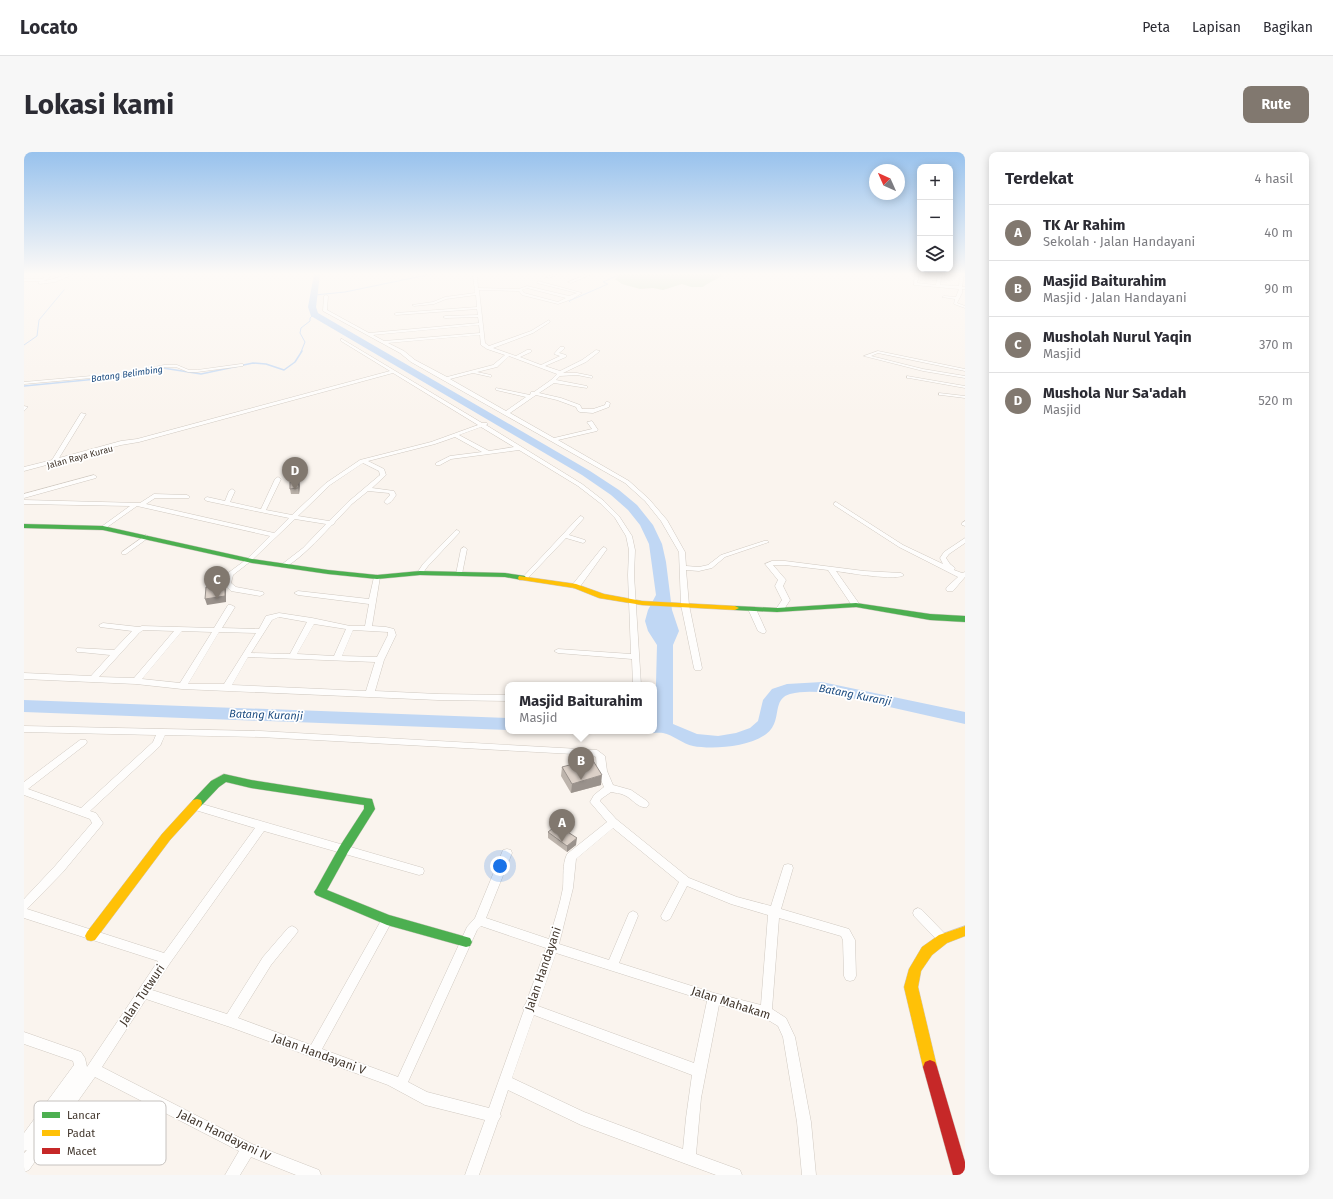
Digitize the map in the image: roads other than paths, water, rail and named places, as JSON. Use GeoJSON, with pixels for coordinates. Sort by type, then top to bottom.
{"type":"FeatureCollection","features":[{"type":"Feature","properties":{"kind":"street"},"geometry":{"type":"LineString","coordinates":[[345,322],[383,342],[505,414],[610,472],[642,495],[670,528],[682,552],[682,605],[698,668]]}},
{"type":"Feature","properties":{"kind":"street"},"geometry":{"type":"LineString","coordinates":[[489,348],[532,332],[548,322]]}},
{"type":"Feature","properties":{"kind":"street"},"geometry":{"type":"LineString","coordinates":[[367,334],[480,324],[481,342],[489,348],[542,366],[560,374],[577,374],[590,378]]}},
{"type":"Feature","properties":{"kind":"street"},"geometry":{"type":"LineString","coordinates":[[383,342],[480,334]]}},
{"type":"Feature","properties":{"kind":"street"},"geometry":{"type":"LineString","coordinates":[[342,340],[392,372],[484,425],[580,485],[602,502],[617,517],[629,536],[632,550],[632,602],[637,682]]}},
{"type":"Feature","properties":{"kind":"street"},"geometry":{"type":"LineString","coordinates":[[542,366],[564,356],[556,354],[562,348]]}},
{"type":"Feature","properties":{"kind":"street"},"geometry":{"type":"LineString","coordinates":[[517,358],[529,351]]}},
{"type":"Feature","properties":{"kind":"street"},"geometry":{"type":"LineString","coordinates":[[505,414],[531,394],[553,381],[560,374],[584,361],[598,351]]}},
{"type":"Feature","properties":{"kind":"street"},"geometry":{"type":"LineString","coordinates":[[965,370],[876,351],[866,356],[923,370],[965,377]]}},
{"type":"Feature","properties":{"kind":"street"},"geometry":{"type":"LineString","coordinates":[[446,379],[495,366],[508,355]]}},
{"type":"Feature","properties":{"kind":"street"},"geometry":{"type":"LineString","coordinates":[[24,383],[125,374],[164,366],[176,366],[188,371],[196,371],[241,365]]}},
{"type":"Feature","properties":{"kind":"street"},"geometry":{"type":"LineString","coordinates":[[957,366],[965,370]]}},
{"type":"Feature","properties":{"kind":"street"},"geometry":{"type":"LineString","coordinates":[[24,469],[121,443],[136,441],[392,372]]}},
{"type":"Feature","properties":{"kind":"street"},"geometry":{"type":"LineString","coordinates":[[472,373],[489,376]]}},
{"type":"Feature","properties":{"kind":"street"},"geometry":{"type":"LineString","coordinates":[[909,377],[965,387]]}},
{"type":"Feature","properties":{"kind":"street"},"geometry":{"type":"LineString","coordinates":[[553,381],[585,387]]}},
{"type":"Feature","properties":{"kind":"street"},"geometry":{"type":"LineString","coordinates":[[542,388],[553,388],[562,382]]}},
{"type":"Feature","properties":{"kind":"street"},"geometry":{"type":"LineString","coordinates":[[498,389],[567,401],[578,406],[580,410],[584,411],[600,409],[607,406],[608,403]]}},
{"type":"Feature","properties":{"kind":"street"},"geometry":{"type":"LineString","coordinates":[[941,394],[965,397]]}},
{"type":"Feature","properties":{"kind":"street"},"geometry":{"type":"LineString","coordinates":[[54,461],[83,414]]}},
{"type":"Feature","properties":{"kind":"street"},"geometry":{"type":"LineString","coordinates":[[552,440],[595,430],[590,422]]}},
{"type":"Feature","properties":{"kind":"street"},"geometry":{"type":"LineString","coordinates":[[260,594],[234,589],[226,583],[230,574],[249,560],[283,527],[295,518],[328,484],[362,461],[457,436],[484,425]]}},
{"type":"Feature","properties":{"kind":"street"},"geometry":{"type":"LineString","coordinates":[[457,436],[487,453]]}},
{"type":"Feature","properties":{"kind":"street","name":"Jalan Raya Kurau"},"geometry":{"type":"LineString","coordinates":[[24,472],[136,441]]}},
{"type":"Feature","properties":{"kind":"street"},"geometry":{"type":"LineString","coordinates":[[438,464],[450,458],[521,448]]}},
{"type":"Feature","properties":{"kind":"street"},"geometry":{"type":"LineString","coordinates":[[283,566],[305,549],[350,503],[381,478],[384,473],[382,470],[362,461]]}},
{"type":"Feature","properties":{"kind":"street"},"geometry":{"type":"LineString","coordinates":[[24,496],[94,477]]}},
{"type":"Feature","properties":{"kind":"street"},"geometry":{"type":"LineString","coordinates":[[263,511],[278,479]]}},
{"type":"Feature","properties":{"kind":"street"},"geometry":{"type":"LineString","coordinates":[[367,489],[391,492],[393,495],[387,502]]}},
{"type":"Feature","properties":{"kind":"street"},"geometry":{"type":"LineString","coordinates":[[227,503],[232,491]]}},
{"type":"Feature","properties":{"kind":"street"},"geometry":{"type":"LineString","coordinates":[[103,528],[138,504],[154,496],[187,497]]}},
{"type":"Feature","properties":{"kind":"street"},"geometry":{"type":"LineString","coordinates":[[207,499],[295,518],[332,523]]}},
{"type":"Feature","properties":{"kind":"street"},"geometry":{"type":"LineString","coordinates":[[24,502],[138,504],[276,535]]}},
{"type":"Feature","properties":{"kind":"street"},"geometry":{"type":"LineString","coordinates":[[836,504],[901,546],[964,575]]}},
{"type":"Feature","properties":{"kind":"street"},"geometry":{"type":"LineString","coordinates":[[525,578],[581,518]]}},
{"type":"Feature","properties":{"kind":"street"},"geometry":{"type":"LineString","coordinates":[[24,526],[103,528],[249,560],[283,566],[377,577],[420,573],[525,578],[576,586],[602,596],[642,603],[780,610],[856,605],[882,608],[930,617],[965,619]]}},
{"type":"Feature","properties":{"kind":"street"},"geometry":{"type":"LineString","coordinates":[[420,573],[425,565],[457,532]]}},
{"type":"Feature","properties":{"kind":"street"},"geometry":{"type":"LineString","coordinates":[[565,536],[583,541]]}},
{"type":"Feature","properties":{"kind":"street"},"geometry":{"type":"LineString","coordinates":[[124,553],[146,537]]}},
{"type":"Feature","properties":{"kind":"street"},"geometry":{"type":"LineString","coordinates":[[964,575],[947,565],[943,558],[946,553],[965,540]]}},
{"type":"Feature","properties":{"kind":"street"},"geometry":{"type":"LineString","coordinates":[[683,568],[710,567],[723,556],[766,542]]}},
{"type":"Feature","properties":{"kind":"street"},"geometry":{"type":"LineString","coordinates":[[459,574],[464,549]]}},
{"type":"Feature","properties":{"kind":"street"},"geometry":{"type":"LineString","coordinates":[[576,586],[604,549]]}},
{"type":"Feature","properties":{"kind":"street"},"geometry":{"type":"LineString","coordinates":[[780,610],[786,600],[779,586],[782,580],[768,564],[784,563],[877,575],[902,575]]}},
{"type":"Feature","properties":{"kind":"street"},"geometry":{"type":"LineString","coordinates":[[830,568],[856,605]]}},
{"type":"Feature","properties":{"kind":"street"},"geometry":{"type":"LineString","coordinates":[[950,590],[964,575]]}},
{"type":"Feature","properties":{"kind":"street"},"geometry":{"type":"LineString","coordinates":[[368,628],[377,577]]}},
{"type":"Feature","properties":{"kind":"street"},"geometry":{"type":"LineString","coordinates":[[298,593],[372,602]]}},
{"type":"Feature","properties":{"kind":"street"},"geometry":{"type":"LineString","coordinates":[[182,686],[231,608]]}},
{"type":"Feature","properties":{"kind":"street"},"geometry":{"type":"LineString","coordinates":[[752,609],[762,631]]}},
{"type":"Feature","properties":{"kind":"street"},"geometry":{"type":"LineString","coordinates":[[226,687],[269,618],[274,615],[312,620],[350,628],[386,629],[392,632],[380,660],[370,693]]}},
{"type":"Feature","properties":{"kind":"street"},"geometry":{"type":"LineString","coordinates":[[292,657],[312,620]]}},
{"type":"Feature","properties":{"kind":"street"},"geometry":{"type":"LineString","coordinates":[[103,625],[179,630],[217,629],[261,631]]}},
{"type":"Feature","properties":{"kind":"street"},"geometry":{"type":"LineString","coordinates":[[93,679],[139,628]]}},
{"type":"Feature","properties":{"kind":"street"},"geometry":{"type":"LineString","coordinates":[[337,658],[350,628]]}},
{"type":"Feature","properties":{"kind":"street"},"geometry":{"type":"LineString","coordinates":[[136,681],[179,630]]}},
{"type":"Feature","properties":{"kind":"street"},"geometry":{"type":"LineString","coordinates":[[80,650],[116,653]]}},
{"type":"Feature","properties":{"kind":"street"},"geometry":{"type":"LineString","coordinates":[[558,651],[635,657]]}},
{"type":"Feature","properties":{"kind":"street"},"geometry":{"type":"LineString","coordinates":[[247,655],[380,660]]}},
{"type":"Feature","properties":{"kind":"street"},"geometry":{"type":"LineString","coordinates":[[24,676],[136,681],[182,686],[370,693],[378,695],[505,698]]}},
{"type":"Feature","properties":{"kind":"street"},"geometry":{"type":"LineString","coordinates":[[24,729],[333,737],[594,752],[600,756],[602,771],[609,788]]}},
{"type":"Feature","properties":{"kind":"street"},"geometry":{"type":"LineString","coordinates":[[83,812],[157,744],[162,732]]}},
{"type":"Feature","properties":{"kind":"street"},"geometry":{"type":"LineString","coordinates":[[24,787],[82,742]]}},
{"type":"Feature","properties":{"kind":"street"},"geometry":{"type":"LineString","coordinates":[[91,936],[166,837],[218,780],[224,778],[251,784],[368,802],[370,809],[344,849],[320,892],[387,920],[466,942]]}},
{"type":"Feature","properties":{"kind":"street"},"geometry":{"type":"LineString","coordinates":[[644,804],[628,792],[609,788],[597,797],[595,802],[613,822],[685,881],[735,901],[847,934],[850,976]]}},
{"type":"Feature","properties":{"kind":"street"},"geometry":{"type":"LineString","coordinates":[[24,791],[93,816],[98,823],[59,869],[24,906]]}},
{"type":"Feature","properties":{"kind":"street"},"geometry":{"type":"LineString","coordinates":[[195,806],[261,827],[419,871]]}},
{"type":"Feature","properties":{"kind":"street","name":"Jalan Handayani"},"geometry":{"type":"LineString","coordinates":[[472,1175],[506,1082],[529,1008],[553,946],[568,888],[569,864],[571,857],[613,822]]}},
{"type":"Feature","properties":{"kind":"street","name":"Jalan Tutwuri"},"geometry":{"type":"LineString","coordinates":[[70,1101],[166,959],[261,827]]}},
{"type":"Feature","properties":{"kind":"street"},"geometry":{"type":"LineString","coordinates":[[401,1084],[473,927],[479,922],[507,853]]}},
{"type":"Feature","properties":{"kind":"street"},"geometry":{"type":"LineString","coordinates":[[766,1012],[774,913],[788,868]]}},
{"type":"Feature","properties":{"kind":"street"},"geometry":{"type":"LineString","coordinates":[[666,916],[685,881]]}},
{"type":"Feature","properties":{"kind":"street"},"geometry":{"type":"LineString","coordinates":[[24,913],[91,936],[166,959]]}},
{"type":"Feature","properties":{"kind":"street"},"geometry":{"type":"LineString","coordinates":[[918,913],[943,939]]}},
{"type":"Feature","properties":{"kind":"street"},"geometry":{"type":"LineString","coordinates":[[612,966],[633,916]]}},
{"type":"Feature","properties":{"kind":"street"},"geometry":{"type":"LineString","coordinates":[[314,1052],[387,920]]}},
{"type":"Feature","properties":{"kind":"street","name":"Jalan Mahakam"},"geometry":{"type":"LineString","coordinates":[[479,922],[714,998],[766,1012],[782,1022],[788,1038],[804,1122],[809,1175]]}},
{"type":"Feature","properties":{"kind":"street"},"geometry":{"type":"LineString","coordinates":[[230,1021],[267,961],[292,931]]}},
{"type":"Feature","properties":{"kind":"street"},"geometry":{"type":"LineString","coordinates":[[961,1175],[922,1039],[912,987],[915,968],[927,951],[943,939],[965,931]]}},
{"type":"Feature","properties":{"kind":"street","name":"Jalan Handayani V"},"geometry":{"type":"LineString","coordinates":[[143,993],[230,1021],[401,1084],[425,1098],[494,1116]]}},
{"type":"Feature","properties":{"kind":"street"},"geometry":{"type":"LineString","coordinates":[[689,1158],[690,1137],[699,1072],[714,998]]}},
{"type":"Feature","properties":{"kind":"street"},"geometry":{"type":"LineString","coordinates":[[529,1008],[699,1072]]}},
{"type":"Feature","properties":{"kind":"street"},"geometry":{"type":"LineString","coordinates":[[24,1038],[79,1058],[81,1066],[55,1101]]}},
{"type":"Feature","properties":{"kind":"street","name":"Jalan Handayani IV"},"geometry":{"type":"LineString","coordinates":[[93,1069],[155,1101]]}},
{"type":"Feature","properties":{"kind":"street"},"geometry":{"type":"LineString","coordinates":[[506,1082],[581,1118],[735,1175]]}},
{"type":"Feature","properties":{"kind":"street","name":"Jalan Handayani IV"},"geometry":{"type":"LineString","coordinates":[[166,1107],[248,1149],[314,1175]]}},
{"type":"Feature","properties":{"kind":"street"},"geometry":{"type":"LineString","coordinates":[[24,1144],[34,1130]]}},
{"type":"Feature","properties":{"kind":"street"},"geometry":{"type":"LineString","coordinates":[[232,1175],[248,1149]]}},
{"type":"Feature","properties":{"kind":"street","name":"Jalan Tutwuri"},"geometry":{"type":"LineString","coordinates":[[24,1165],[34,1151]]}},
{"type":"Feature","properties":{"kind":"waterway"},"geometry":{"type":"LineString","coordinates":[[24,345],[37,336],[39,322]]}},
{"type":"Feature","properties":{"kind":"waterway","name":"Batang Belimbing"},"geometry":{"type":"LineString","coordinates":[[301,352],[305,342],[300,333],[301,328],[309,322]]}},
{"type":"Feature","properties":{"kind":"waterway"},"geometry":{"type":"LineString","coordinates":[[327,322],[586,473],[615,492],[632,507],[640,516],[652,535],[658,553],[665,610],[671,631],[665,645]]}},
{"type":"Feature","properties":{"kind":"waterway","name":"Batang Belimbing"},"geometry":{"type":"LineString","coordinates":[[24,386],[128,376],[163,368],[201,374],[253,363],[266,364],[284,370],[295,362],[302,351]]}},
{"type":"Feature","properties":{"kind":"waterway"},"geometry":{"type":"LineString","coordinates":[[663,595],[655,610],[652,621],[659,638],[665,645]]}},
{"type":"Feature","properties":{"kind":"waterway"},"geometry":{"type":"LineString","coordinates":[[664,727],[665,645]]}},
{"type":"Feature","properties":{"kind":"waterway","name":"Batang Kuranji"},"geometry":{"type":"LineString","coordinates":[[664,727],[694,740],[718,742],[739,739],[756,732],[766,724],[771,700],[778,693],[787,689],[822,687],[965,718]]}},
{"type":"Feature","properties":{"kind":"waterway","name":"Batang Kuranji"},"geometry":{"type":"LineString","coordinates":[[24,706],[505,724]]}},
{"type":"Feature","properties":{"kind":"waterway","name":"Batang Kuranji"},"geometry":{"type":"LineString","coordinates":[[657,728],[664,727]]}},
{"type":"Feature","properties":{"kind":"place","name":"Mushola Nur Sa'adah"},"geometry":{"type":"Point","coordinates":[295,490]}},
{"type":"Feature","properties":{"kind":"place","name":"Musholah Nurul Yaqin"},"geometry":{"type":"Point","coordinates":[217,599]}},
{"type":"Feature","properties":{"kind":"place","name":"Masjid Baiturahim"},"geometry":{"type":"Point","coordinates":[581,780]}},
{"type":"Feature","properties":{"kind":"place","name":"TK Ar Rahim"},"geometry":{"type":"Point","coordinates":[562,842]}}]}
